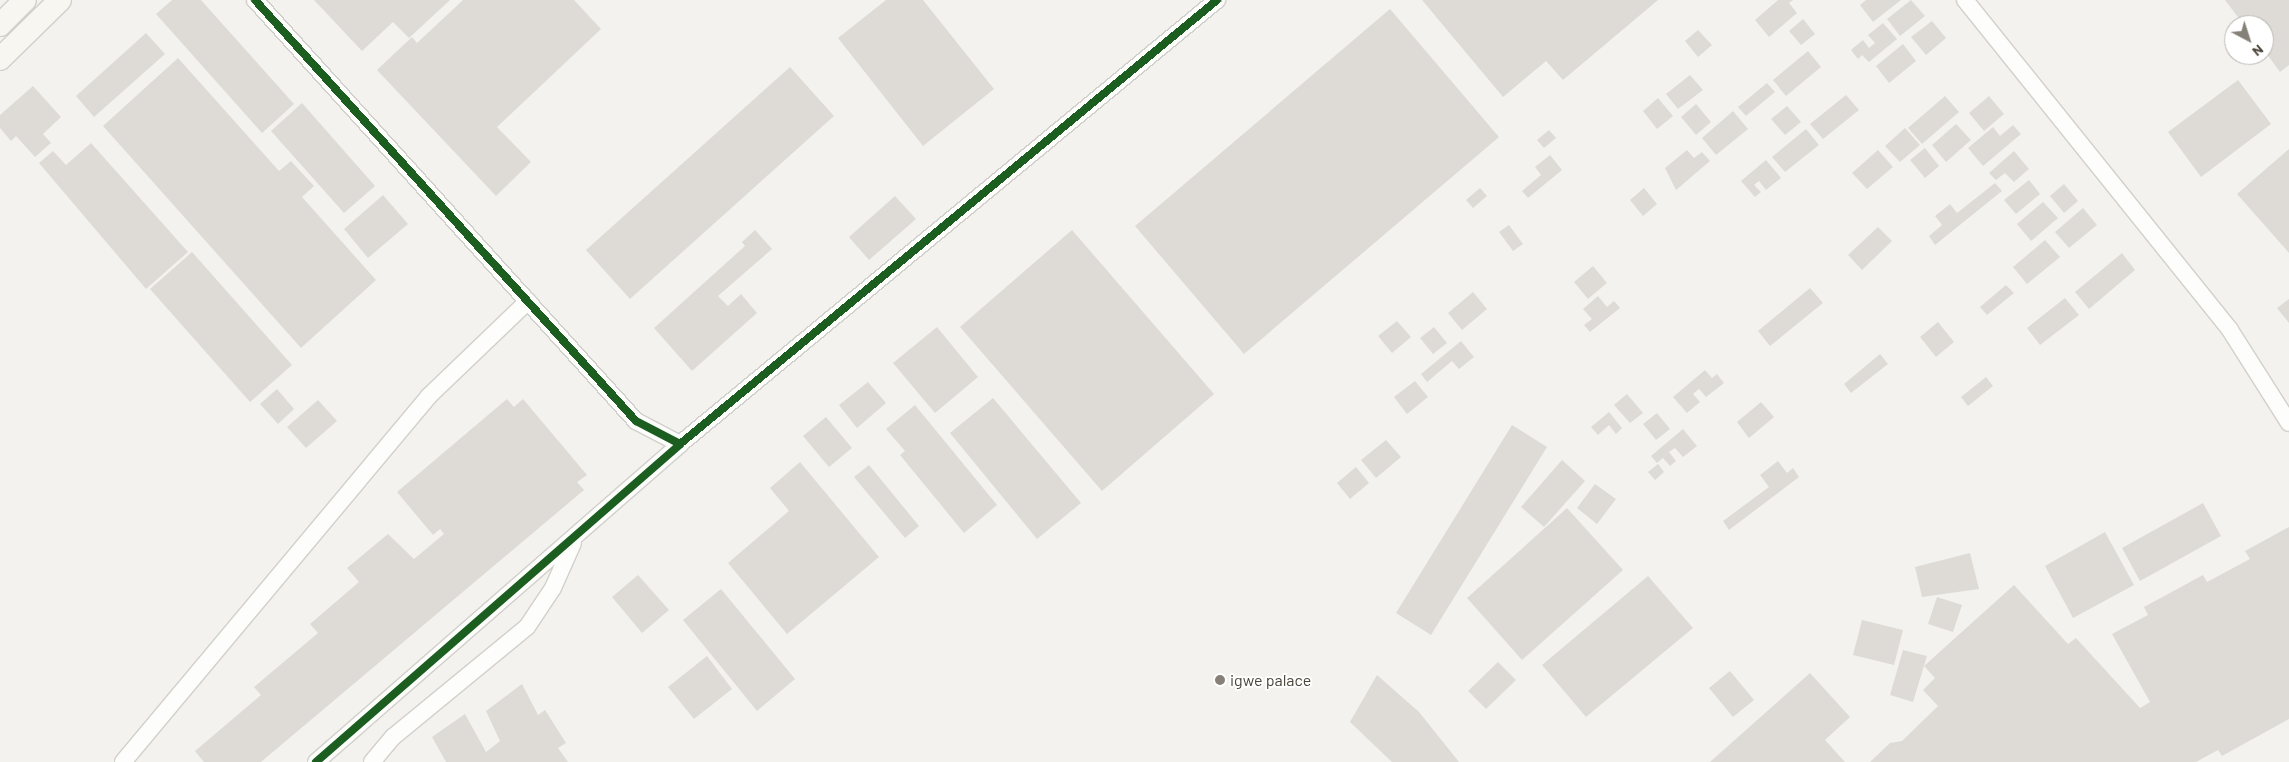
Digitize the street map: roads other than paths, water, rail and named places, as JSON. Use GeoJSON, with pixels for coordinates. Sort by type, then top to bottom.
{"type":"FeatureCollection","features":[{"type":"Feature","properties":{"kind":"main road"},"geometry":{"type":"LineString","coordinates":[[0,25],[25,0]]}},
{"type":"Feature","properties":{"kind":"main road"},"geometry":{"type":"LineString","coordinates":[[0,59],[60,0]]}},
{"type":"Feature","properties":{"kind":"street"},"geometry":{"type":"LineString","coordinates":[[256,0],[636,421],[680,444]]}},
{"type":"Feature","properties":{"kind":"street"},"geometry":{"type":"LineString","coordinates":[[316,762],[575,538],[680,444],[1217,0]]}},
{"type":"Feature","properties":{"kind":"street"},"geometry":{"type":"LineString","coordinates":[[1965,0],[2230,330],[2289,423]]}},
{"type":"Feature","properties":{"kind":"street"},"geometry":{"type":"LineString","coordinates":[[123,762],[430,396],[528,301]]}},
{"type":"Feature","properties":{"kind":"street"},"geometry":{"type":"LineString","coordinates":[[372,762],[393,737],[527,627],[553,588],[575,538]]}},
{"type":"Feature","properties":{"kind":"place","name":"igwe palace"},"geometry":{"type":"Point","coordinates":[1220,680]}}]}
